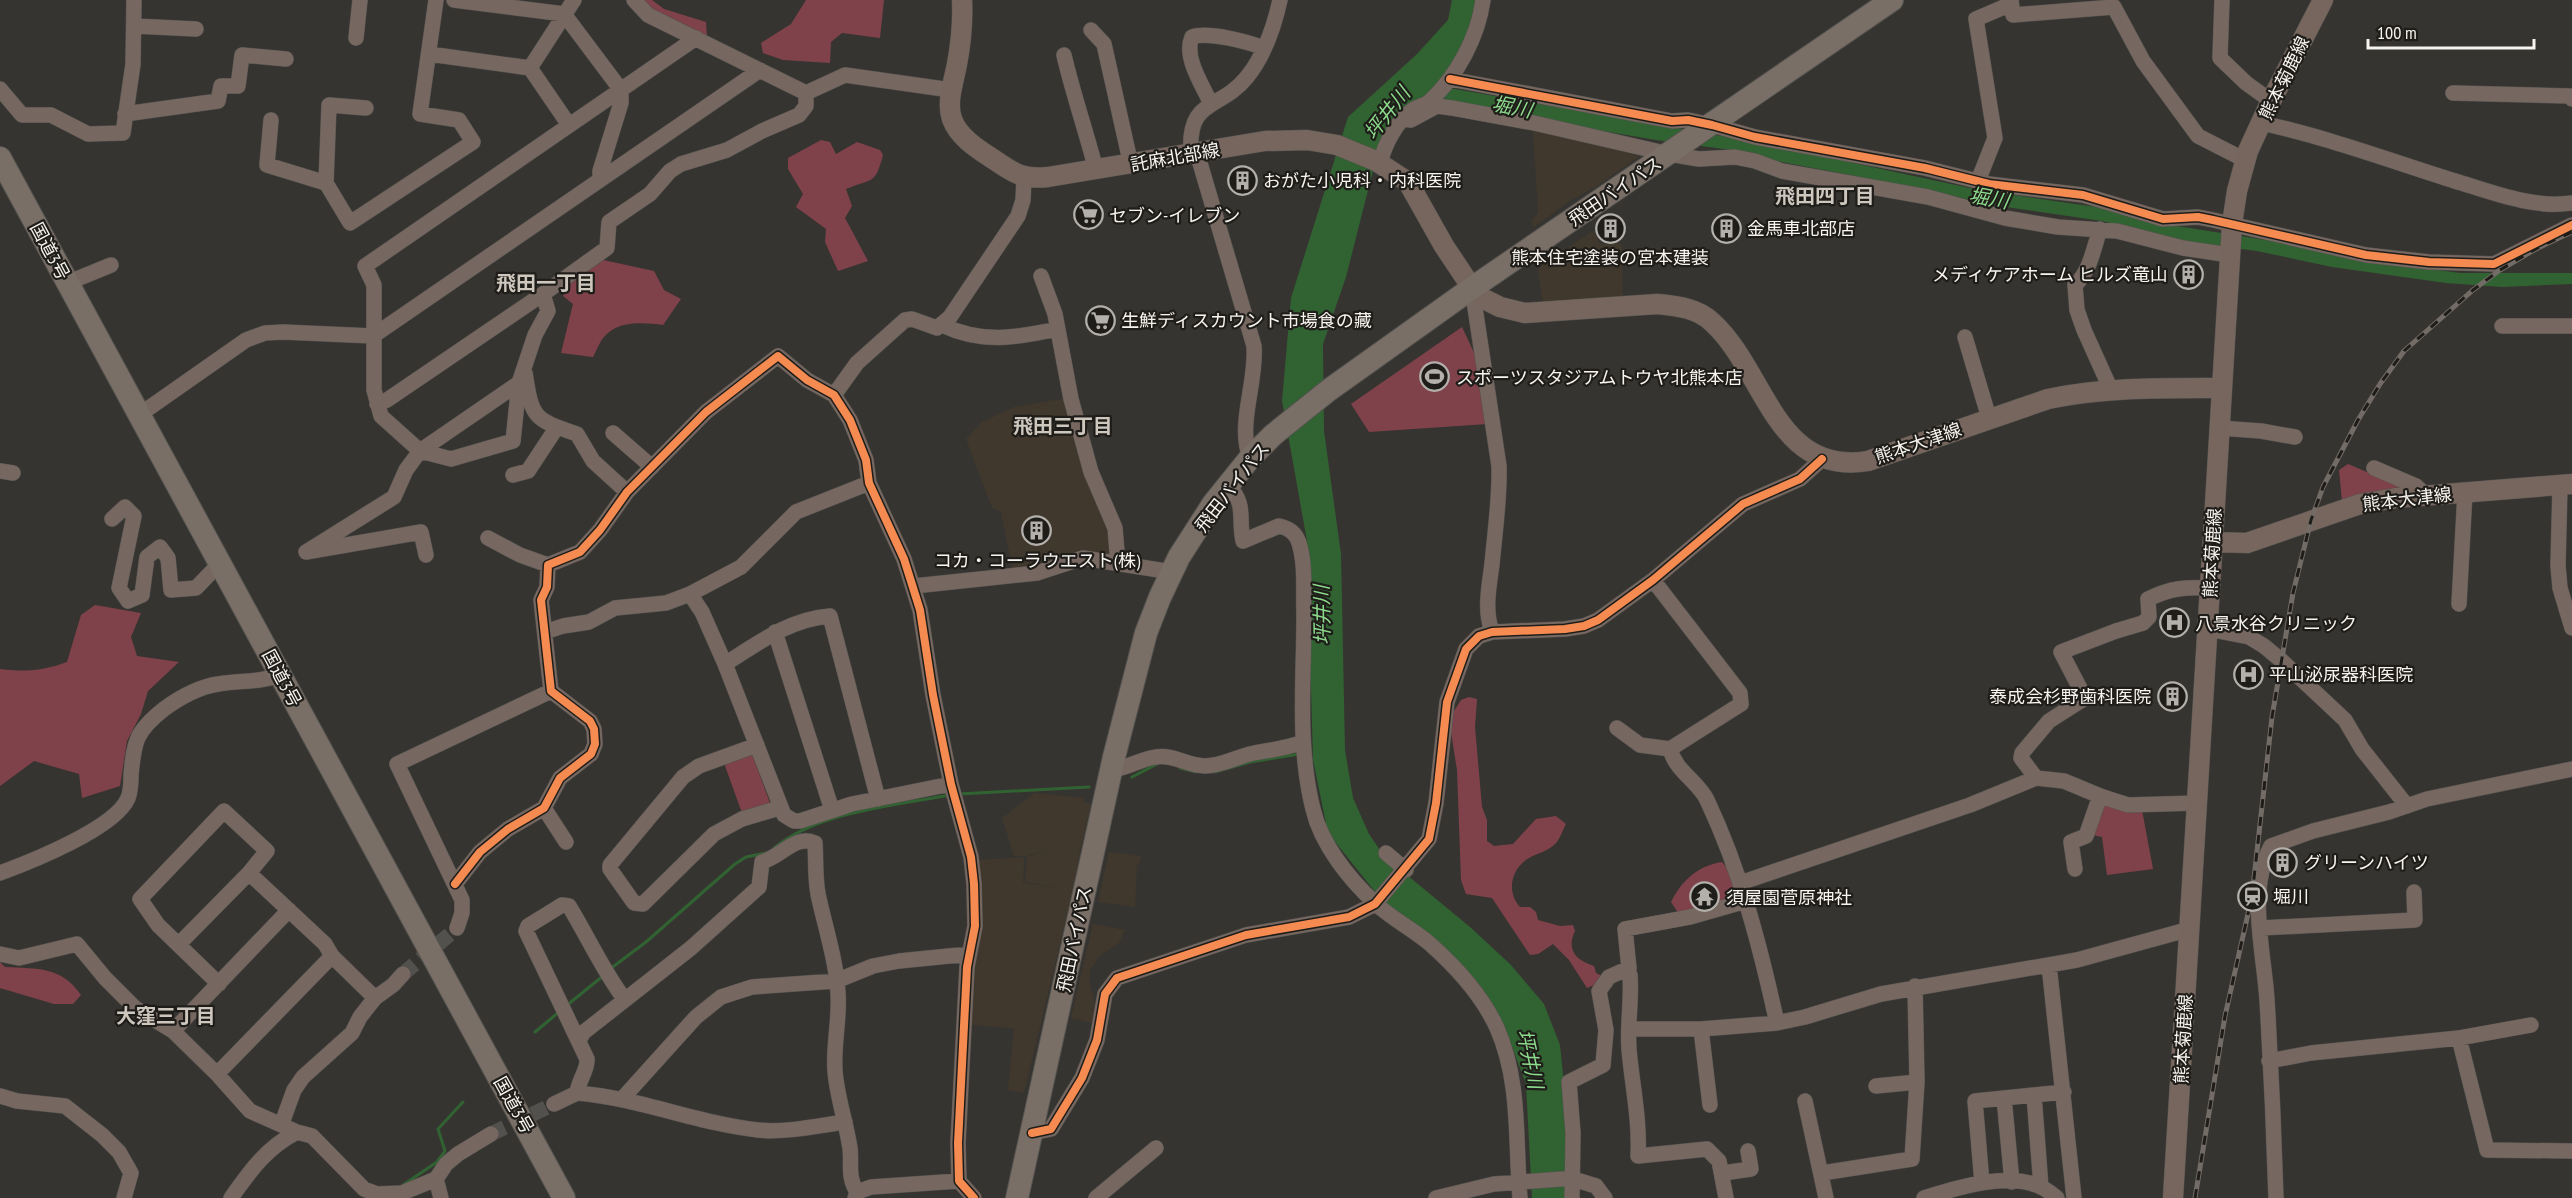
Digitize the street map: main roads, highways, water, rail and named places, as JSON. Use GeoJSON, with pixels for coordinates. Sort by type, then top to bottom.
{"type":"FeatureCollection","features":[{"type":"Feature","properties":{"kind":"highway","name":"飛田バイパス"},"geometry":{"type":"LineString","coordinates":[[1017,1198],[1112,770],[1146,633],[1172,572],[1213,504],[1273,435],[1325,393],[1472,288],[1672,153],[1867,7],[1892,0]]}},
{"type":"Feature","properties":{"kind":"highway","name":"国道3号"},"geometry":{"type":"LineString","coordinates":[[0,158],[564,1198]]}},
{"type":"Feature","properties":{"kind":"main road","name":"託麻北部線"},"geometry":{"type":"LineString","coordinates":[[962,0],[962,30],[951,90],[952,119],[963,136],[977,148],[1024,178],[1131,165],[1265,141],[1307,140],[1337,145],[1378,162],[1408,182],[1444,246],[1472,288]]}},
{"type":"Feature","properties":{"kind":"main road","name":"熊本菊鹿線"},"geometry":{"type":"LineString","coordinates":[[2173,1198],[2232,226],[2237,191],[2245,160],[2271,100],[2323,0]]}},
{"type":"Feature","properties":{"kind":"main road","name":"熊本大津線"},"geometry":{"type":"LineString","coordinates":[[1472,288],[1484,299],[1513,312],[1657,304],[1678,306],[1695,311],[1713,322],[1730,344],[1789,435],[1822,459],[1854,463],[1868,460],[2048,399],[2111,390],[2222,388]]}},
{"type":"Feature","properties":{"kind":"main road","name":"熊本大津線"},"geometry":{"type":"LineString","coordinates":[[2213,542],[2247,543],[2360,504],[2426,495],[2566,485]]}},
{"type":"Feature","properties":{"kind":"water","name":"坪井川"},"geometry":{"type":"Polygon","coordinates":[[[1452,0],[1477,0],[1449,88],[1761,143],[1979,190],[2110,209],[2145,221],[2272,241],[2369,261],[2460,273],[2572,273],[2572,284],[2502,287],[2446,283],[2332,267],[2257,251],[2179,241],[2102,221],[1992,205],[1771,160],[1739,151],[1656,140],[1424,101],[1380,143],[1346,277],[1323,344],[1324,431],[1341,554],[1345,750],[1353,798],[1369,834],[1384,856],[1470,927],[1510,964],[1544,1004],[1560,1045],[1566,1103],[1567,1198],[1532,1198],[1526,1084],[1503,1023],[1464,968],[1384,903],[1328,833],[1313,760],[1307,541],[1282,401],[1291,298],[1348,117],[1416,55],[1448,20],[1452,0]]]}},
{"type":"Feature","properties":{"kind":"waterway"},"geometry":{"type":"LineString","coordinates":[[1215,772],[1250,762],[1299,754]]}},
{"type":"Feature","properties":{"kind":"waterway"},"geometry":{"type":"LineString","coordinates":[[1132,777],[1157,764]]}},
{"type":"Feature","properties":{"kind":"waterway"},"geometry":{"type":"LineString","coordinates":[[1180,768],[1196,772]]}},
{"type":"Feature","properties":{"kind":"waterway"},"geometry":{"type":"LineString","coordinates":[[959,794],[1089,787]]}},
{"type":"Feature","properties":{"kind":"waterway"},"geometry":{"type":"LineString","coordinates":[[774,848],[792,836],[834,818],[950,795]]}},
{"type":"Feature","properties":{"kind":"waterway"},"geometry":{"type":"LineString","coordinates":[[610,969],[646,942],[735,864],[746,857],[766,853]]}},
{"type":"Feature","properties":{"kind":"waterway"},"geometry":{"type":"LineString","coordinates":[[566,1006],[603,976]]}},
{"type":"Feature","properties":{"kind":"waterway"},"geometry":{"type":"LineString","coordinates":[[535,1032],[559,1012]]}},
{"type":"Feature","properties":{"kind":"waterway"},"geometry":{"type":"LineString","coordinates":[[403,1185],[437,1162],[445,1151],[438,1129],[463,1102]]}},
{"type":"Feature","properties":{"kind":"tunnel"},"geometry":{"type":"LineString","coordinates":[[403,974],[457,928]]}},
{"type":"Feature","properties":{"kind":"tunnel"},"geometry":{"type":"LineString","coordinates":[[491,1134],[554,1104]]}},
{"type":"Feature","properties":{"kind":"railway"},"geometry":{"type":"LineString","coordinates":[[2195,1198],[2225,1016],[2252,896],[2272,717],[2293,593],[2311,520],[2323,487],[2358,420],[2404,351],[2473,290],[2500,270],[2539,247],[2572,232]]}},
{"type":"Feature","properties":{"kind":"place","name":"おがた小児科・内科医院"},"geometry":{"type":"Point","coordinates":[1242,180]}},
{"type":"Feature","properties":{"kind":"place","name":"セブン-イレブン"},"geometry":{"type":"Point","coordinates":[1088,215]}},
{"type":"Feature","properties":{"kind":"place","name":"熊本住宅塗装の宮本建装"},"geometry":{"type":"Point","coordinates":[1610,228]}},
{"type":"Feature","properties":{"kind":"place","name":"金馬車北部店"},"geometry":{"type":"Point","coordinates":[1726,228]}},
{"type":"Feature","properties":{"kind":"place","name":"メディケアホーム ヒルズ竜山"},"geometry":{"type":"Point","coordinates":[2189,274]}},
{"type":"Feature","properties":{"kind":"place","name":"生鮮ディスカウント市場食の藏"},"geometry":{"type":"Point","coordinates":[1100,320]}},
{"type":"Feature","properties":{"kind":"place","name":"スポーツスタジアムトウヤ北熊本店"},"geometry":{"type":"Point","coordinates":[1435,377]}},
{"type":"Feature","properties":{"kind":"place","name":"コカ・コーラウエスト(株)"},"geometry":{"type":"Point","coordinates":[1037,531]}},
{"type":"Feature","properties":{"kind":"place","name":"八景水谷クリニック"},"geometry":{"type":"Point","coordinates":[2174,623]}},
{"type":"Feature","properties":{"kind":"place","name":"平山泌尿器科医院"},"geometry":{"type":"Point","coordinates":[2248,674]}},
{"type":"Feature","properties":{"kind":"place","name":"泰成会杉野歯科医院"},"geometry":{"type":"Point","coordinates":[2172,696]}},
{"type":"Feature","properties":{"kind":"place","name":"グリーンハイツ"},"geometry":{"type":"Point","coordinates":[2283,862]}},
{"type":"Feature","properties":{"kind":"place","name":"堀川"},"geometry":{"type":"Point","coordinates":[2252,896]}},
{"type":"Feature","properties":{"kind":"place","name":"須屋園菅原神社"},"geometry":{"type":"Point","coordinates":[1705,897]}},
{"type":"Feature","properties":{"kind":"district","name":"飛田四丁目"},"geometry":{"type":"Point","coordinates":[1825,196]}},
{"type":"Feature","properties":{"kind":"district","name":"飛田一丁目"},"geometry":{"type":"Point","coordinates":[546,283]}},
{"type":"Feature","properties":{"kind":"district","name":"飛田三丁目"},"geometry":{"type":"Point","coordinates":[1063,426]}},
{"type":"Feature","properties":{"kind":"district","name":"大窪三丁目"},"geometry":{"type":"Point","coordinates":[166,1016]}}]}
